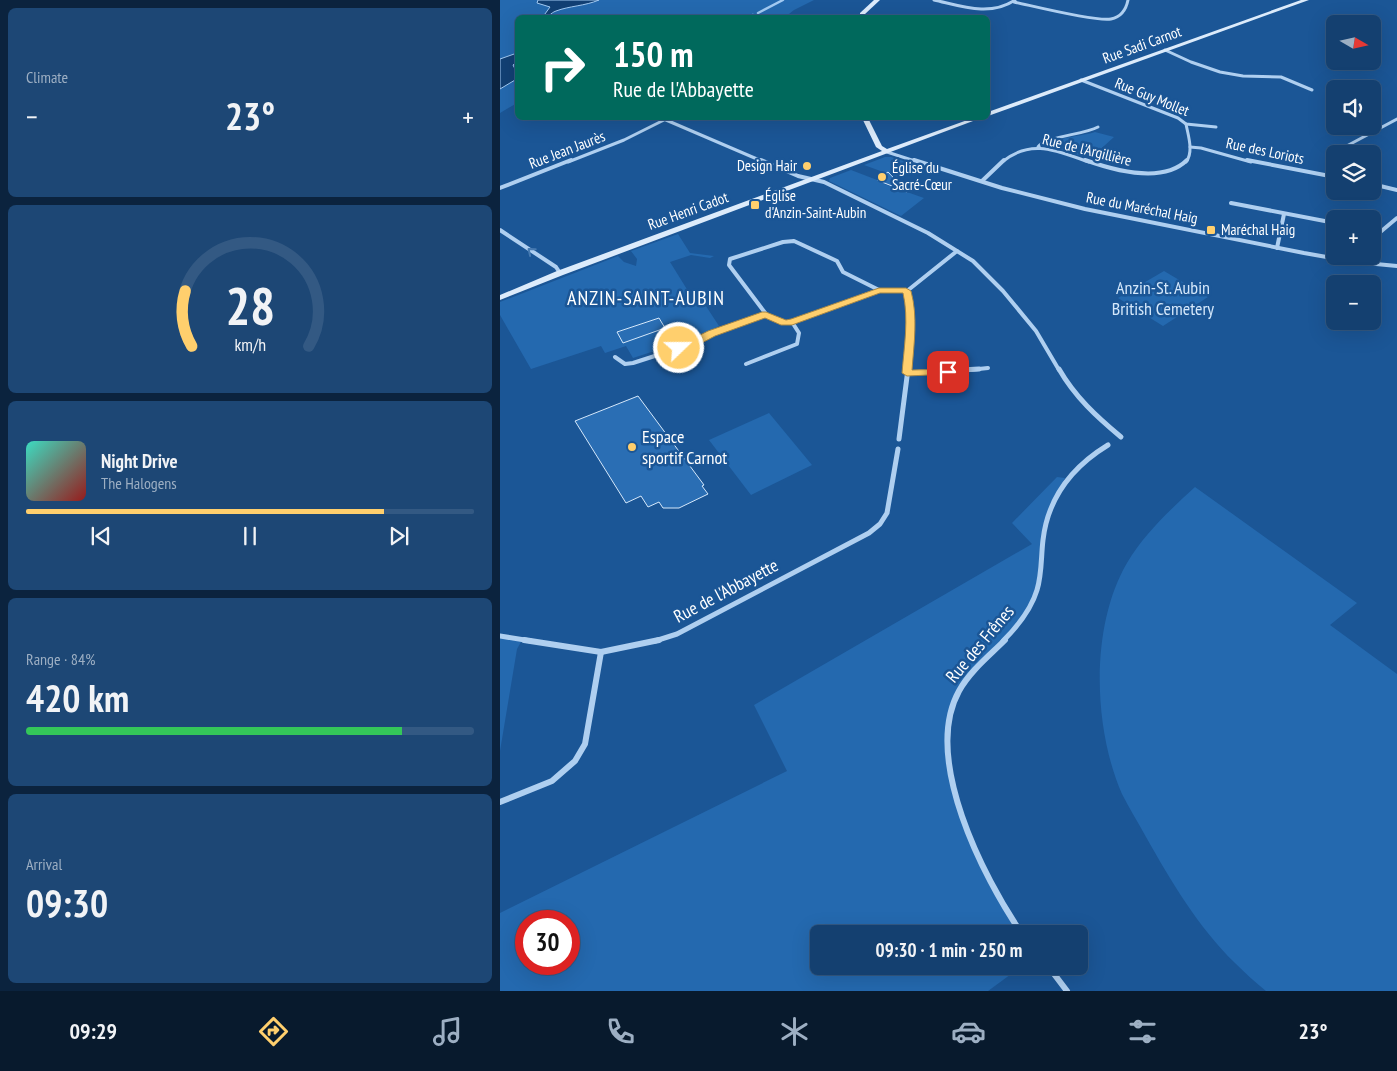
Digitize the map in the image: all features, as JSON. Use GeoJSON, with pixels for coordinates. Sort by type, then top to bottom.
{"type":"FeatureCollection","features":[{"type":"Feature","properties":{"kind":"main road"},"geometry":{"type":"LineString","coordinates":[[865,15],[877,0]]}},
{"type":"Feature","properties":{"kind":"main road","name":"Rue Sadi Carnot"},"geometry":{"type":"LineString","coordinates":[[990,113],[1306,0]]}},
{"type":"Feature","properties":{"kind":"main road"},"geometry":{"type":"LineString","coordinates":[[866,120],[879,148],[887,152],[973,120]]}},
{"type":"Feature","properties":{"kind":"main road","name":"Rue Henri Cadot"},"geometry":{"type":"LineString","coordinates":[[500,298],[560,273],[887,152]]}},
{"type":"Feature","properties":{"kind":"street"},"geometry":{"type":"LineString","coordinates":[[934,0],[986,9],[1004,7],[1015,1],[1104,20],[1114,19],[1123,13],[1128,0]]}},
{"type":"Feature","properties":{"kind":"street"},"geometry":{"type":"LineString","coordinates":[[1165,50],[1178,57],[1223,72],[1252,77],[1278,76],[1299,83],[1312,90]]}},
{"type":"Feature","properties":{"kind":"street","name":"Rue Guy Mollet"},"geometry":{"type":"LineString","coordinates":[[1081,80],[1178,118],[1186,124],[1216,127]]}},
{"type":"Feature","properties":{"kind":"street"},"geometry":{"type":"LineString","coordinates":[[1348,145],[1397,119]]}},
{"type":"Feature","properties":{"kind":"street","name":"Rue Jean Jaurès"},"geometry":{"type":"LineString","coordinates":[[500,188],[624,140],[664,120]]}},
{"type":"Feature","properties":{"kind":"street"},"geometry":{"type":"LineString","coordinates":[[672,120],[798,176],[824,182],[928,233],[973,261],[1003,291],[1036,331],[1069,387],[1096,416],[1121,437]]}},
{"type":"Feature","properties":{"kind":"street"},"geometry":{"type":"LineString","coordinates":[[1186,124],[1190,147]]}},
{"type":"Feature","properties":{"kind":"street"},"geometry":{"type":"LineString","coordinates":[[1038,147],[1046,140],[1084,134],[1098,127]]}},
{"type":"Feature","properties":{"kind":"street","name":"Rue de l'Argillière"},"geometry":{"type":"LineString","coordinates":[[982,181],[1012,155],[1027,148],[1038,147],[1139,174],[1166,171],[1181,166],[1189,158],[1190,147]]}},
{"type":"Feature","properties":{"kind":"street","name":"Rue des Loriots"},"geometry":{"type":"LineString","coordinates":[[1190,147],[1201,148],[1256,163],[1326,176]]}},
{"type":"Feature","properties":{"kind":"street","name":"Rue du Maréchal Haig"},"geometry":{"type":"LineString","coordinates":[[887,152],[982,181],[1085,209],[1326,257]]}},
{"type":"Feature","properties":{"kind":"street"},"geometry":{"type":"LineString","coordinates":[[1381,186],[1397,190]]}},
{"type":"Feature","properties":{"kind":"street"},"geometry":{"type":"LineString","coordinates":[[1231,203],[1326,221]]}},
{"type":"Feature","properties":{"kind":"street"},"geometry":{"type":"LineString","coordinates":[[1277,248],[1284,214]]}},
{"type":"Feature","properties":{"kind":"street"},"geometry":{"type":"LineString","coordinates":[[1381,231],[1397,218]]}},
{"type":"Feature","properties":{"kind":"street"},"geometry":{"type":"LineString","coordinates":[[500,230],[556,267],[560,273]]}},
{"type":"Feature","properties":{"kind":"street"},"geometry":{"type":"LineString","coordinates":[[879,290],[843,272],[837,261],[794,241],[783,242],[730,259],[729,265],[766,314],[784,323],[792,322],[879,290],[906,291],[948,260],[957,251]]}},
{"type":"Feature","properties":{"kind":"street","name":"Rue du Maréchal Haig"},"geometry":{"type":"LineString","coordinates":[[1381,264],[1397,266]]}},
{"type":"Feature","properties":{"kind":"street"},"geometry":{"type":"LineString","coordinates":[[899,438],[911,327],[910,304],[906,291]]}},
{"type":"Feature","properties":{"kind":"street"},"geometry":{"type":"LineString","coordinates":[[615,357],[625,364],[633,363],[695,343],[711,334],[766,314]]}},
{"type":"Feature","properties":{"kind":"street"},"geometry":{"type":"LineString","coordinates":[[746,364],[797,344],[800,339],[799,331],[792,322]]}},
{"type":"Feature","properties":{"kind":"street"},"geometry":{"type":"LineString","coordinates":[[907,373],[965,371],[988,368]]}},
{"type":"Feature","properties":{"kind":"street","name":"Rue des Frênes"},"geometry":{"type":"LineString","coordinates":[[1015,925],[975,852],[960,812],[947,749],[948,721],[957,693],[962,685],[979,663],[1017,626],[1035,596],[1042,562],[1046,525],[1052,502],[1065,478],[1081,462],[1108,445]]}},
{"type":"Feature","properties":{"kind":"street","name":"Rue de l'Abbayette"},"geometry":{"type":"LineString","coordinates":[[500,636],[601,652],[632,647],[677,634],[869,533],[880,524],[887,513],[898,449]]}},
{"type":"Feature","properties":{"kind":"street"},"geometry":{"type":"LineString","coordinates":[[500,802],[552,781],[575,761],[585,744],[601,652]]}},
{"type":"Feature","properties":{"kind":"street"},"geometry":{"type":"LineString","coordinates":[[1055,975],[1067,991]]}},
{"type":"Feature","properties":{"kind":"green space"},"geometry":{"type":"Polygon","coordinates":[[[500,0],[814,0],[788,15],[515,15],[515,104],[500,113],[500,0]]]}},
{"type":"Feature","properties":{"kind":"green space"},"geometry":{"type":"Polygon","coordinates":[[[1095,132],[1114,137],[1094,155],[1085,153],[1082,156],[1052,147],[1050,144],[1059,140],[1095,132]]]}},
{"type":"Feature","properties":{"kind":"green space"},"geometry":{"type":"Polygon","coordinates":[[[885,157],[916,165],[896,180],[897,177],[864,165],[885,157]]]}},
{"type":"Feature","properties":{"kind":"green space"},"geometry":{"type":"Polygon","coordinates":[[[851,170],[924,198],[901,216],[829,181],[830,178],[851,170]]]}},
{"type":"Feature","properties":{"kind":"green space"},"geometry":{"type":"Polygon","coordinates":[[[678,234],[690,253],[714,256],[710,258],[691,255],[670,262],[693,299],[700,297],[719,326],[697,337],[633,358],[626,346],[605,353],[601,346],[531,369],[500,315],[500,302],[618,256],[624,262],[636,266],[637,259],[631,251],[678,234]]]}},
{"type":"Feature","properties":{"kind":"green space","name":"Anzin-St. Aubin British Cemetery"},"geometry":{"type":"Polygon","coordinates":[[[1164,271],[1208,297],[1163,326],[1118,298],[1164,271]]]}},
{"type":"Feature","properties":{"kind":"green space"},"geometry":{"type":"Polygon","coordinates":[[[769,413],[812,465],[751,495],[709,440],[769,413]]]}},
{"type":"Feature","properties":{"kind":"green space"},"geometry":{"type":"Polygon","coordinates":[[[1057,477],[1065,478],[1051,502],[1035,596],[1017,626],[968,678],[948,721],[947,749],[960,812],[975,851],[1019,925],[810,925],[810,975],[1010,975],[988,991],[500,991],[500,913],[787,771],[754,705],[1032,544],[1012,523],[1057,477]]]}},
{"type":"Feature","properties":{"kind":"green space"},"geometry":{"type":"Polygon","coordinates":[[[1195,487],[1357,603],[1330,625],[1397,674],[1397,991],[1266,991],[1222,949],[1197,919],[1165,870],[1122,794],[1112,768],[1105,739],[1101,709],[1100,677],[1102,646],[1107,616],[1115,588],[1134,552],[1158,523],[1195,487]]]}},
{"type":"Feature","properties":{"kind":"green space"},"geometry":{"type":"Polygon","coordinates":[[[500,636],[522,640],[517,649],[500,751],[500,636]]]}},
{"type":"Feature","properties":{"kind":"shaded area"},"geometry":{"type":"Polygon","coordinates":[[[538,0],[599,0],[561,9],[549,15],[544,15],[550,7],[537,3],[538,0]]]}},
{"type":"Feature","properties":{"kind":"shaded area"},"geometry":{"type":"Polygon","coordinates":[[[515,54],[515,64],[513,65],[515,80],[500,89],[500,59],[515,54]]]}},
{"type":"Feature","properties":{"kind":"building"},"geometry":{"type":"Polygon","coordinates":[[[888,172],[907,192],[877,180],[888,172]]]}},
{"type":"Feature","properties":{"kind":"building"},"geometry":{"type":"Polygon","coordinates":[[[659,318],[665,328],[623,343],[617,332],[659,318]]]}},
{"type":"Feature","properties":{"kind":"building","name":"Espace sportif Carnot"},"geometry":{"type":"Polygon","coordinates":[[[638,396],[704,485],[702,486],[708,494],[679,508],[663,508],[659,502],[648,507],[641,496],[626,503],[575,421],[638,396]]]}},
{"type":"Feature","properties":{"kind":"waterway"},"geometry":{"type":"LineString","coordinates":[[758,13],[783,0]]}},
{"type":"Feature","properties":{"kind":"place","name":"Design Hair"},"geometry":{"type":"Point","coordinates":[807,166]}},
{"type":"Feature","properties":{"kind":"place","name":"Église du Sacré-Cœur"},"geometry":{"type":"Point","coordinates":[882,177]}},
{"type":"Feature","properties":{"kind":"place","name":"Église d'Anzin-Saint-Aubin"},"geometry":{"type":"Point","coordinates":[755,205]}},
{"type":"Feature","properties":{"kind":"place","name":"Maréchal Haig"},"geometry":{"type":"Point","coordinates":[1211,230]}},
{"type":"Feature","properties":{"kind":"place","name":"Espace sportif Carnot"},"geometry":{"type":"Point","coordinates":[632,447]}},
{"type":"Feature","properties":{"kind":"district","name":"ANZIN-SAINT-AUBIN"},"geometry":{"type":"Point","coordinates":[646,298]}},
{"type":"Feature","properties":{"kind":"route"},"geometry":{"type":"LineString","coordinates":[[679,348],[766,314],[784,323],[792,322],[879,290],[906,291],[910,304],[911,327],[907,373],[948,372]]}}]}
